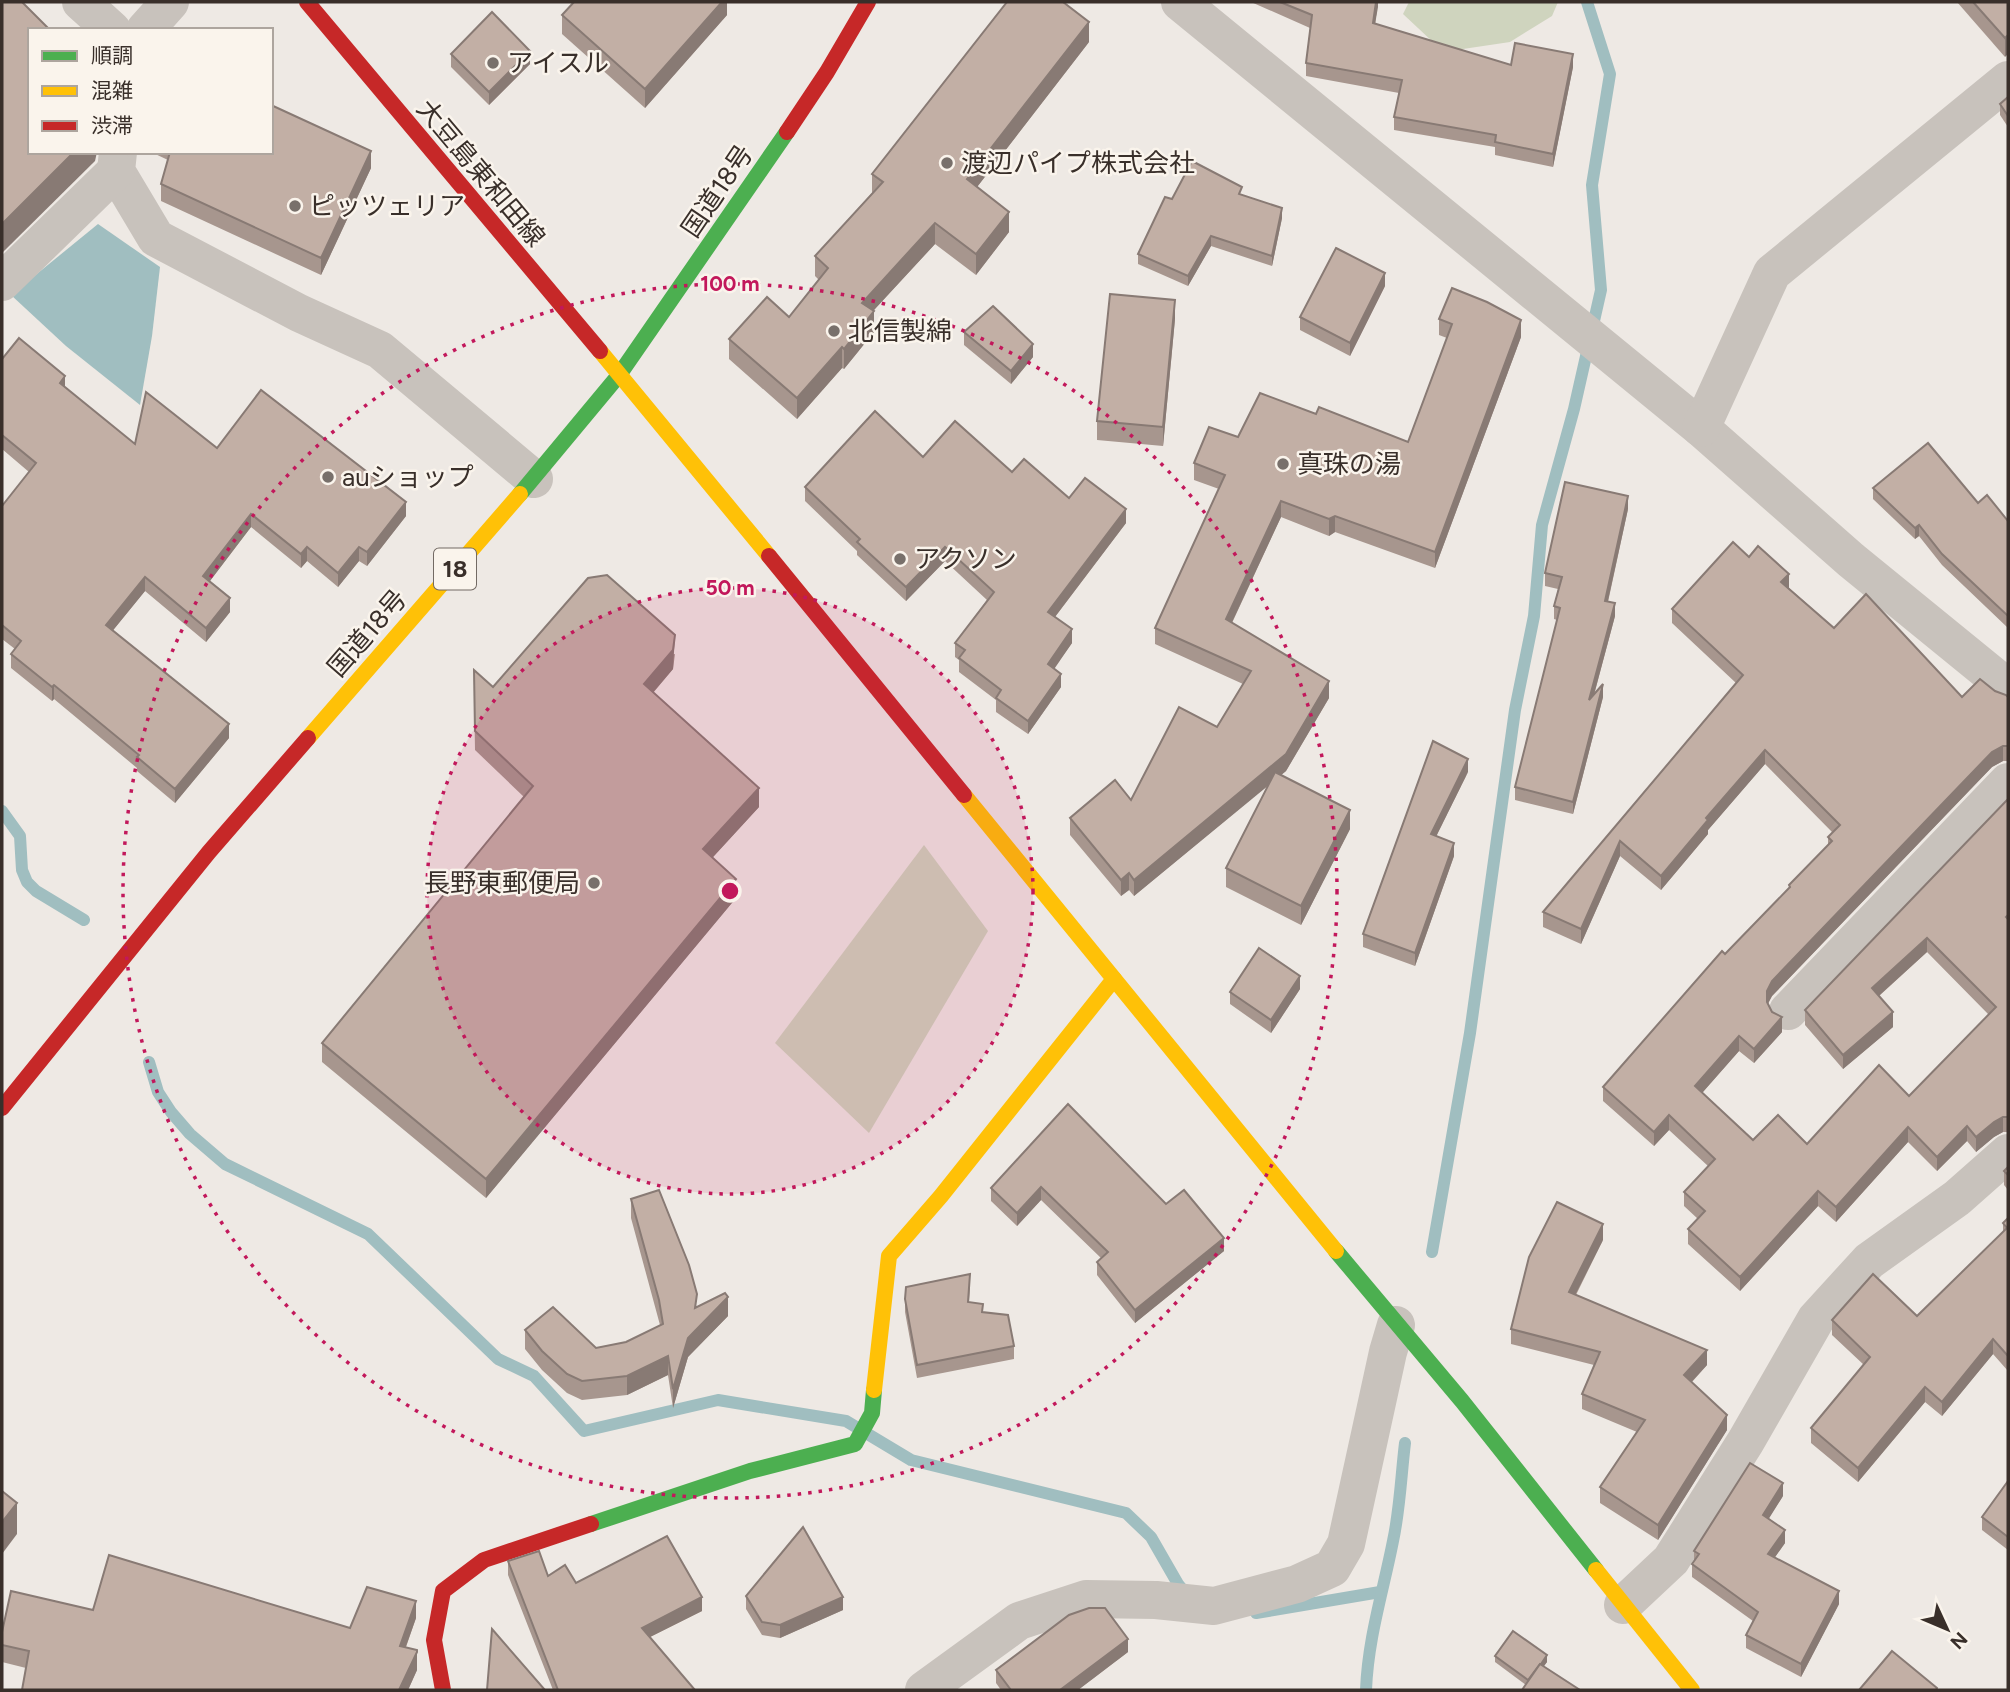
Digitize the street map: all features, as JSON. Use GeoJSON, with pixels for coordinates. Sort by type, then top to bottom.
{"type":"FeatureCollection","features":[{"type":"Feature","properties":{"kind":"main road","name":"大豆島東和田線"},"geometry":{"type":"LineString","coordinates":[[307,2],[619,375],[1396,1325],[1462,1401],[1692,1690]]}},
{"type":"Feature","properties":{"kind":"main road","name":"国道18号"},"geometry":{"type":"LineString","coordinates":[[2,1108],[209,852],[534,479],[619,375],[827,72],[868,2]]}},
{"type":"Feature","properties":{"kind":"main road"},"geometry":{"type":"LineString","coordinates":[[443,1690],[435,1640],[443,1591],[484,1560],[750,1471],[855,1444],[872,1413],[889,1256],[941,1196],[1114,979]]}},
{"type":"Feature","properties":{"kind":"street"},"geometry":{"type":"LineString","coordinates":[[81,2],[111,28]]}},
{"type":"Feature","properties":{"kind":"street"},"geometry":{"type":"LineString","coordinates":[[147,28],[170,2]]}},
{"type":"Feature","properties":{"kind":"street"},"geometry":{"type":"LineString","coordinates":[[1180,2],[1701,428],[1852,560],[2008,688]]}},
{"type":"Feature","properties":{"kind":"street"},"geometry":{"type":"LineString","coordinates":[[1701,428],[1772,273],[2008,80]]}},
{"type":"Feature","properties":{"kind":"street"},"geometry":{"type":"LineString","coordinates":[[2,282],[117,162],[156,238],[299,313],[380,350],[534,479]]}},
{"type":"Feature","properties":{"kind":"street"},"geometry":{"type":"LineString","coordinates":[[1787,1011],[2008,782]]}},
{"type":"Feature","properties":{"kind":"street"},"geometry":{"type":"LineString","coordinates":[[1623,1605],[1671,1560],[1746,1441],[1816,1319],[1869,1261],[1957,1198],[2008,1153]]}},
{"type":"Feature","properties":{"kind":"street"},"geometry":{"type":"LineString","coordinates":[[924,1690],[1019,1621],[1086,1599],[1156,1600],[1214,1606],[1297,1584],[1332,1567],[1346,1544],[1396,1325]]}},
{"type":"Feature","properties":{"kind":"green space"},"geometry":{"type":"Polygon","coordinates":[[[1409,2],[1558,2],[1552,16],[1510,42],[1452,50],[1434,43],[1403,14],[1409,2]]]}},
{"type":"Feature","properties":{"kind":"green space"},"geometry":{"type":"Polygon","coordinates":[[[924,845],[988,931],[869,1133],[775,1043],[924,845]]]}},
{"type":"Feature","properties":{"kind":"water"},"geometry":{"type":"Polygon","coordinates":[[[98,224],[160,267],[140,405],[66,346],[11,295],[98,224]]]}},
{"type":"Feature","properties":{"kind":"building"},"geometry":{"type":"Polygon","coordinates":[[[2,2],[22,2],[48,28],[28,28],[28,154],[72,154],[2,224],[2,2]]]}},
{"type":"Feature","properties":{"kind":"building"},"geometry":{"type":"Polygon","coordinates":[[[574,2],[722,2],[645,89],[562,15],[574,2]]]}},
{"type":"Feature","properties":{"kind":"building"},"geometry":{"type":"Polygon","coordinates":[[[1007,2],[1063,2],[1089,22],[967,179],[1009,212],[976,254],[935,223],[862,303],[874,311],[844,349],[842,347],[797,398],[729,339],[767,297],[789,317],[828,268],[815,256],[883,182],[872,174],[1007,2]]]}},
{"type":"Feature","properties":{"kind":"building"},"geometry":{"type":"Polygon","coordinates":[[[1280,2],[1376,2],[1373,23],[1511,65],[1515,43],[1573,54],[1553,154],[1495,142],[1496,135],[1394,117],[1402,80],[1306,63],[1312,15],[1280,2]]]}},
{"type":"Feature","properties":{"kind":"building"},"geometry":{"type":"Polygon","coordinates":[[[1973,2],[2008,2],[2008,35],[2005,38],[1973,2]]]}},
{"type":"Feature","properties":{"kind":"building","name":"アイスル"},"geometry":{"type":"Polygon","coordinates":[[[492,12],[530,51],[489,92],[451,54],[492,12]]]}},
{"type":"Feature","properties":{"kind":"building"},"geometry":{"type":"Polygon","coordinates":[[[2008,97],[2008,116],[2000,104],[2008,97]]]}},
{"type":"Feature","properties":{"kind":"building"},"geometry":{"type":"Polygon","coordinates":[[[273,106],[371,151],[321,258],[161,184],[169,154],[273,154],[273,106]]]}},
{"type":"Feature","properties":{"kind":"building"},"geometry":{"type":"Polygon","coordinates":[[[1192,161],[1242,187],[1239,194],[1282,208],[1272,256],[1211,236],[1188,276],[1138,254],[1165,197],[1172,199],[1192,161]]]}},
{"type":"Feature","properties":{"kind":"building"},"geometry":{"type":"Polygon","coordinates":[[[1336,248],[1385,273],[1350,343],[1300,317],[1336,248]]]}},
{"type":"Feature","properties":{"kind":"building"},"geometry":{"type":"Polygon","coordinates":[[[1452,288],[1521,320],[1435,552],[1335,516],[1329,519],[1281,501],[1226,619],[1329,681],[1286,754],[1134,880],[1129,873],[1121,880],[1070,818],[1115,780],[1131,800],[1179,707],[1217,727],[1251,671],[1155,628],[1225,475],[1194,463],[1209,427],[1238,437],[1260,393],[1316,414],[1319,407],[1408,442],[1452,324],[1439,319],[1452,288]]]}},
{"type":"Feature","properties":{"kind":"building"},"geometry":{"type":"Polygon","coordinates":[[[1110,294],[1175,300],[1163,427],[1097,421],[1110,294]]]}},
{"type":"Feature","properties":{"kind":"building"},"geometry":{"type":"Polygon","coordinates":[[[993,306],[1033,344],[1011,371],[964,332],[993,306]]]}},
{"type":"Feature","properties":{"kind":"building"},"geometry":{"type":"Polygon","coordinates":[[[19,338],[65,376],[60,383],[135,444],[146,392],[217,448],[261,390],[406,502],[367,552],[359,547],[338,573],[307,547],[301,554],[251,514],[203,576],[230,598],[206,628],[145,577],[106,625],[229,724],[175,789],[137,757],[139,755],[54,685],[52,687],[11,654],[21,641],[2,625],[2,506],[36,463],[2,435],[2,359],[19,338]]]}},
{"type":"Feature","properties":{"kind":"building"},"geometry":{"type":"Polygon","coordinates":[[[875,411],[923,457],[955,421],[1012,472],[1024,459],[1069,498],[1085,478],[1126,509],[1048,612],[1072,629],[1048,664],[1061,674],[1028,721],[996,698],[1001,690],[959,658],[965,650],[955,643],[994,592],[945,547],[906,587],[857,542],[860,539],[805,487],[875,411]]]}},
{"type":"Feature","properties":{"kind":"building"},"geometry":{"type":"Polygon","coordinates":[[[1928,443],[1978,503],[1987,495],[2008,521],[2008,616],[1942,554],[1919,525],[1915,528],[1873,488],[1928,443]]]}},
{"type":"Feature","properties":{"kind":"building"},"geometry":{"type":"Polygon","coordinates":[[[1565,482],[1628,496],[1605,601],[1615,603],[1589,700],[1603,684],[1573,802],[1515,787],[1560,608],[1554,606],[1562,577],[1545,573],[1565,482]]]}},
{"type":"Feature","properties":{"kind":"building"},"geometry":{"type":"Polygon","coordinates":[[[1733,542],[1749,557],[1758,546],[1789,574],[1781,582],[1834,628],[1866,594],[1962,697],[1980,679],[2008,697],[2008,746],[1992,752],[1772,981],[1767,991],[1767,1002],[1772,1012],[1782,1017],[1754,1049],[1739,1036],[1695,1086],[1753,1140],[1778,1115],[1807,1144],[1879,1065],[1909,1096],[1996,1007],[1927,938],[1872,988],[1893,1012],[1843,1055],[1805,1010],[2008,799],[2008,1117],[1994,1122],[1976,1137],[1967,1126],[1937,1157],[1908,1127],[1836,1207],[1818,1191],[1740,1277],[1688,1229],[1705,1211],[1684,1192],[1715,1159],[1669,1115],[1654,1132],[1603,1087],[1722,951],[1725,954],[1832,841],[1828,837],[1840,825],[1765,750],[1706,818],[1708,820],[1661,876],[1620,841],[1581,929],[1543,912],[1743,675],[1672,609],[1733,542]]]}},
{"type":"Feature","properties":{"kind":"building","name":"長野東郵便局"},"geometry":{"type":"Polygon","coordinates":[[[607,575],[675,635],[673,650],[644,684],[759,788],[703,849],[736,879],[486,1179],[322,1043],[533,786],[475,731],[474,670],[493,687],[588,578],[607,575]]]}},
{"type":"Feature","properties":{"kind":"building"},"geometry":{"type":"Polygon","coordinates":[[[1433,741],[1468,759],[1431,834],[1454,843],[1415,953],[1363,934],[1433,741]]]}},
{"type":"Feature","properties":{"kind":"building"},"geometry":{"type":"Polygon","coordinates":[[[1275,772],[1350,810],[1301,906],[1226,868],[1275,772]]]}},
{"type":"Feature","properties":{"kind":"building"},"geometry":{"type":"Polygon","coordinates":[[[1259,948],[1300,976],[1271,1020],[1230,992],[1259,948]]]}},
{"type":"Feature","properties":{"kind":"building"},"geometry":{"type":"Polygon","coordinates":[[[1068,1104],[1166,1204],[1184,1190],[1224,1238],[1135,1310],[1097,1262],[1108,1252],[1041,1187],[1017,1213],[991,1188],[1068,1104]]]}},
{"type":"Feature","properties":{"kind":"building"},"geometry":{"type":"Polygon","coordinates":[[[659,1190],[689,1265],[697,1294],[695,1308],[725,1293],[728,1297],[688,1338],[673,1389],[668,1356],[627,1376],[582,1381],[567,1374],[542,1351],[525,1330],[553,1307],[596,1348],[626,1342],[663,1324],[631,1199],[659,1190]]]}},
{"type":"Feature","properties":{"kind":"building"},"geometry":{"type":"Polygon","coordinates":[[[1557,1202],[1603,1224],[1569,1292],[1707,1350],[1684,1375],[1727,1415],[1658,1525],[1600,1487],[1645,1420],[1582,1394],[1600,1352],[1511,1329],[1529,1257],[1557,1202]]]}},
{"type":"Feature","properties":{"kind":"building"},"geometry":{"type":"Polygon","coordinates":[[[2008,1218],[2008,1356],[1993,1339],[1942,1402],[1925,1387],[1858,1468],[1811,1428],[1870,1357],[1832,1320],[1873,1274],[1917,1316],[2007,1228],[2003,1223],[2008,1218]]]}},
{"type":"Feature","properties":{"kind":"building"},"geometry":{"type":"Polygon","coordinates":[[[970,1274],[968,1302],[983,1304],[982,1312],[1008,1315],[1014,1346],[917,1365],[905,1299],[906,1287],[970,1274]]]}},
{"type":"Feature","properties":{"kind":"building"},"geometry":{"type":"Polygon","coordinates":[[[1750,1463],[1783,1483],[1763,1515],[1785,1530],[1768,1554],[1839,1591],[1801,1664],[1746,1635],[1758,1612],[1692,1564],[1699,1554],[1694,1551],[1750,1463]]]}},
{"type":"Feature","properties":{"kind":"building"},"geometry":{"type":"Polygon","coordinates":[[[2008,1481],[2008,1537],[1982,1517],[2008,1481]]]}},
{"type":"Feature","properties":{"kind":"building"},"geometry":{"type":"Polygon","coordinates":[[[2,1491],[17,1503],[2,1522],[2,1491]]]}},
{"type":"Feature","properties":{"kind":"building"},"geometry":{"type":"Polygon","coordinates":[[[803,1527],[843,1597],[780,1625],[762,1622],[746,1596],[803,1527]]]}},
{"type":"Feature","properties":{"kind":"building"},"geometry":{"type":"Polygon","coordinates":[[[667,1536],[702,1597],[642,1628],[695,1690],[558,1690],[508,1561],[539,1551],[548,1576],[565,1565],[576,1583],[667,1536]]]}},
{"type":"Feature","properties":{"kind":"building"},"geometry":{"type":"Polygon","coordinates":[[[109,1555],[350,1628],[367,1587],[416,1601],[400,1646],[417,1652],[399,1690],[22,1690],[29,1651],[2,1645],[2,1632],[11,1591],[93,1610],[109,1555]]]}},
{"type":"Feature","properties":{"kind":"building"},"geometry":{"type":"Polygon","coordinates":[[[1089,1608],[1105,1608],[1128,1639],[1060,1690],[1011,1690],[996,1670],[1069,1615],[1089,1608]]]}},
{"type":"Feature","properties":{"kind":"building"},"geometry":{"type":"Polygon","coordinates":[[[492,1629],[545,1690],[487,1690],[492,1629]]]}},
{"type":"Feature","properties":{"kind":"building"},"geometry":{"type":"Polygon","coordinates":[[[1513,1631],[1547,1655],[1528,1680],[1495,1656],[1513,1631]]]}},
{"type":"Feature","properties":{"kind":"building"},"geometry":{"type":"Polygon","coordinates":[[[1892,1651],[1937,1688],[1936,1690],[1859,1690],[1892,1651]]]}},
{"type":"Feature","properties":{"kind":"building"},"geometry":{"type":"Polygon","coordinates":[[[1540,1664],[1580,1690],[1522,1690],[1540,1664]]]}},
{"type":"Feature","properties":{"kind":"waterway"},"geometry":{"type":"LineString","coordinates":[[1432,1252],[1470,1033],[1515,710],[1534,616],[1542,525],[1574,409],[1601,290],[1592,185],[1610,74],[1587,2]]}},
{"type":"Feature","properties":{"kind":"waterway"},"geometry":{"type":"LineString","coordinates":[[2,811],[20,836],[22,870],[27,882],[36,891],[84,920]]}},
{"type":"Feature","properties":{"kind":"waterway"},"geometry":{"type":"LineString","coordinates":[[149,1062],[158,1092],[171,1112],[190,1134],[225,1164],[368,1234],[498,1359],[534,1376],[584,1431],[718,1400],[846,1421],[911,1460],[1126,1513],[1151,1537],[1187,1595]]}},
{"type":"Feature","properties":{"kind":"waterway"},"geometry":{"type":"LineString","coordinates":[[1366,1690],[1373,1633],[1399,1505],[1405,1443]]}},
{"type":"Feature","properties":{"kind":"waterway"},"geometry":{"type":"LineString","coordinates":[[1256,1613],[1380,1592]]}},
{"type":"Feature","properties":{"kind":"traffic: fast"},"geometry":{"type":"LineString","coordinates":[[520,494],[619,375],[787,132]]}},
{"type":"Feature","properties":{"kind":"traffic: fast"},"geometry":{"type":"LineString","coordinates":[[1336,1251],[1462,1401],[1596,1570]]}},
{"type":"Feature","properties":{"kind":"traffic: fast"},"geometry":{"type":"LineString","coordinates":[[591,1524],[750,1471],[855,1444],[872,1413],[874,1390]]}},
{"type":"Feature","properties":{"kind":"traffic: slow"},"geometry":{"type":"LineString","coordinates":[[600,351],[769,556]]}},
{"type":"Feature","properties":{"kind":"traffic: slow"},"geometry":{"type":"LineString","coordinates":[[308,738],[520,494]]}},
{"type":"Feature","properties":{"kind":"traffic: slow"},"geometry":{"type":"LineString","coordinates":[[964,795],[1336,1251]]}},
{"type":"Feature","properties":{"kind":"traffic: slow"},"geometry":{"type":"LineString","coordinates":[[874,1390],[889,1256],[941,1196],[1114,979]]}},
{"type":"Feature","properties":{"kind":"traffic: slow"},"geometry":{"type":"LineString","coordinates":[[1596,1570],[1692,1690]]}},
{"type":"Feature","properties":{"kind":"traffic: jam"},"geometry":{"type":"LineString","coordinates":[[307,2],[600,351]]}},
{"type":"Feature","properties":{"kind":"traffic: jam"},"geometry":{"type":"LineString","coordinates":[[787,132],[827,72],[868,2]]}},
{"type":"Feature","properties":{"kind":"traffic: jam"},"geometry":{"type":"LineString","coordinates":[[769,556],[964,795]]}},
{"type":"Feature","properties":{"kind":"traffic: jam"},"geometry":{"type":"LineString","coordinates":[[2,1108],[209,852],[308,738]]}},
{"type":"Feature","properties":{"kind":"traffic: jam"},"geometry":{"type":"LineString","coordinates":[[443,1690],[434,1640],[443,1591],[484,1560],[591,1524]]}},
{"type":"Feature","properties":{"kind":"place","name":"アイスル"},"geometry":{"type":"Point","coordinates":[493,63]}},
{"type":"Feature","properties":{"kind":"place","name":"渡辺パイプ株式会社"},"geometry":{"type":"Point","coordinates":[947,163]}},
{"type":"Feature","properties":{"kind":"place","name":"ピッツェリア"},"geometry":{"type":"Point","coordinates":[295,206]}},
{"type":"Feature","properties":{"kind":"place","name":"北信製綿"},"geometry":{"type":"Point","coordinates":[834,331]}},
{"type":"Feature","properties":{"kind":"place","name":"真珠の湯"},"geometry":{"type":"Point","coordinates":[1283,464]}},
{"type":"Feature","properties":{"kind":"place","name":"auショップ"},"geometry":{"type":"Point","coordinates":[328,477]}},
{"type":"Feature","properties":{"kind":"place","name":"アクソン"},"geometry":{"type":"Point","coordinates":[900,559]}},
{"type":"Feature","properties":{"kind":"place","name":"長野東郵便局"},"geometry":{"type":"Point","coordinates":[594,883]}}]}
